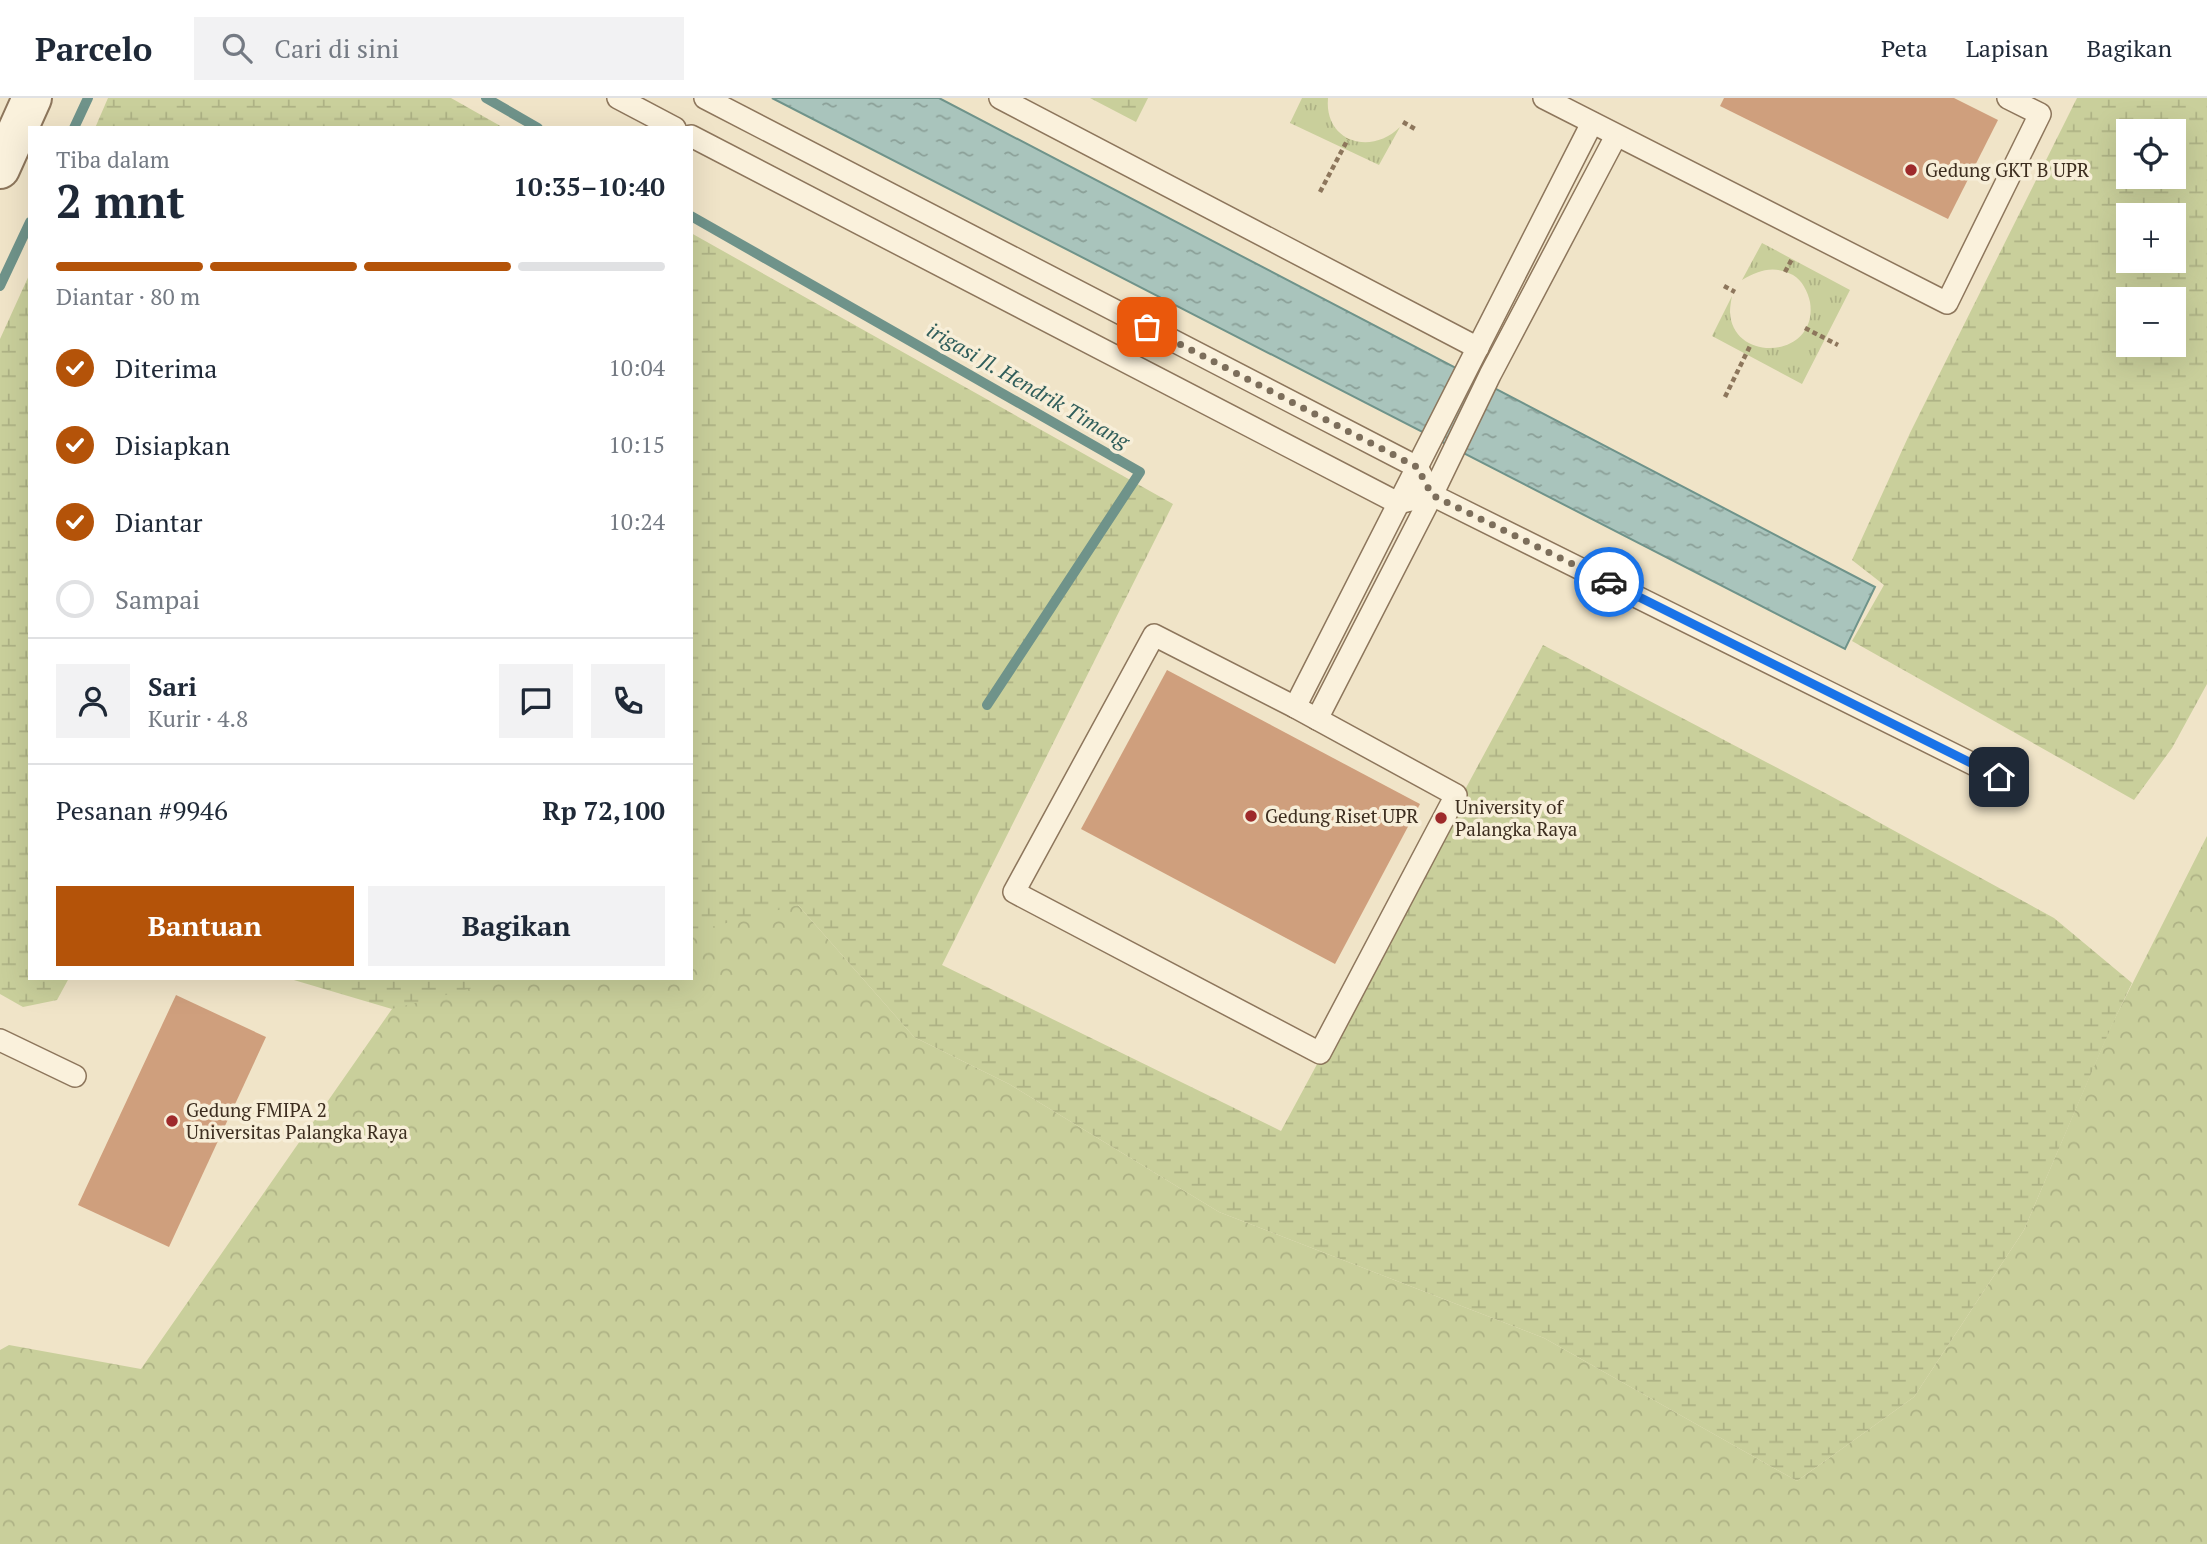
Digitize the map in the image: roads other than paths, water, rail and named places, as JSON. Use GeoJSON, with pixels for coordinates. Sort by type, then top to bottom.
{"type":"FeatureCollection","features":[{"type":"Feature","properties":{"kind":"street"},"geometry":{"type":"LineString","coordinates":[[0,169],[32,98]]}},
{"type":"Feature","properties":{"kind":"lane"},"geometry":{"type":"LineString","coordinates":[[618,98],[671,126]]}},
{"type":"Feature","properties":{"kind":"lane"},"geometry":{"type":"LineString","coordinates":[[705,98],[1417,467],[1432,495],[1999,777]]}},
{"type":"Feature","properties":{"kind":"lane"},"geometry":{"type":"LineString","coordinates":[[1000,98],[1478,348]]}},
{"type":"Feature","properties":{"kind":"lane"},"geometry":{"type":"LineString","coordinates":[[1544,98],[1947,303],[2040,114],[2008,98]]}},
{"type":"Feature","properties":{"kind":"lane"},"geometry":{"type":"LineString","coordinates":[[1295,707],[1592,123]]}},
{"type":"Feature","properties":{"kind":"lane"},"geometry":{"type":"LineString","coordinates":[[1317,719],[1490,375],[1616,136]]}},
{"type":"Feature","properties":{"kind":"lane"},"geometry":{"type":"LineString","coordinates":[[693,137],[1398,503],[1432,495]]}},
{"type":"Feature","properties":{"kind":"lane"},"geometry":{"type":"LineString","coordinates":[[1154,635],[1295,707],[1456,795],[1320,1053],[1014,892],[1154,635]]}},
{"type":"Feature","properties":{"kind":"lane"},"geometry":{"type":"LineString","coordinates":[[0,1040],[75,1076]]}},
{"type":"Feature","properties":{"kind":"water"},"geometry":{"type":"Polygon","coordinates":[[[772,98],[939,98],[1875,587],[1845,649],[772,98]]]}},
{"type":"Feature","properties":{"kind":"waterway","name":"irigasi Jl. Hendrik Timang"},"geometry":{"type":"LineString","coordinates":[[75,126],[88,98]]}},
{"type":"Feature","properties":{"kind":"waterway","name":"irigasi Jl. Hendrik Timang"},"geometry":{"type":"LineString","coordinates":[[486,98],[535,126]]}},
{"type":"Feature","properties":{"kind":"waterway","name":"irigasi Jl. Hendrik Timang"},"geometry":{"type":"LineString","coordinates":[[693,217],[1140,472],[987,705]]}},
{"type":"Feature","properties":{"kind":"waterway","name":"irigasi Jl. Hendrik Timang"},"geometry":{"type":"LineString","coordinates":[[0,286],[28,226]]}},
{"type":"Feature","properties":{"kind":"place","name":"Gedung GKT B UPR"},"geometry":{"type":"Point","coordinates":[1911,170]}},
{"type":"Feature","properties":{"kind":"place","name":"Gedung Riset UPR"},"geometry":{"type":"Point","coordinates":[1251,816]}},
{"type":"Feature","properties":{"kind":"place","name":"University of Palangka Raya"},"geometry":{"type":"Point","coordinates":[1441,818]}},
{"type":"Feature","properties":{"kind":"place","name":"Gedung FMIPA 2 Universitas Palangka Raya"},"geometry":{"type":"Point","coordinates":[172,1121]}}]}
